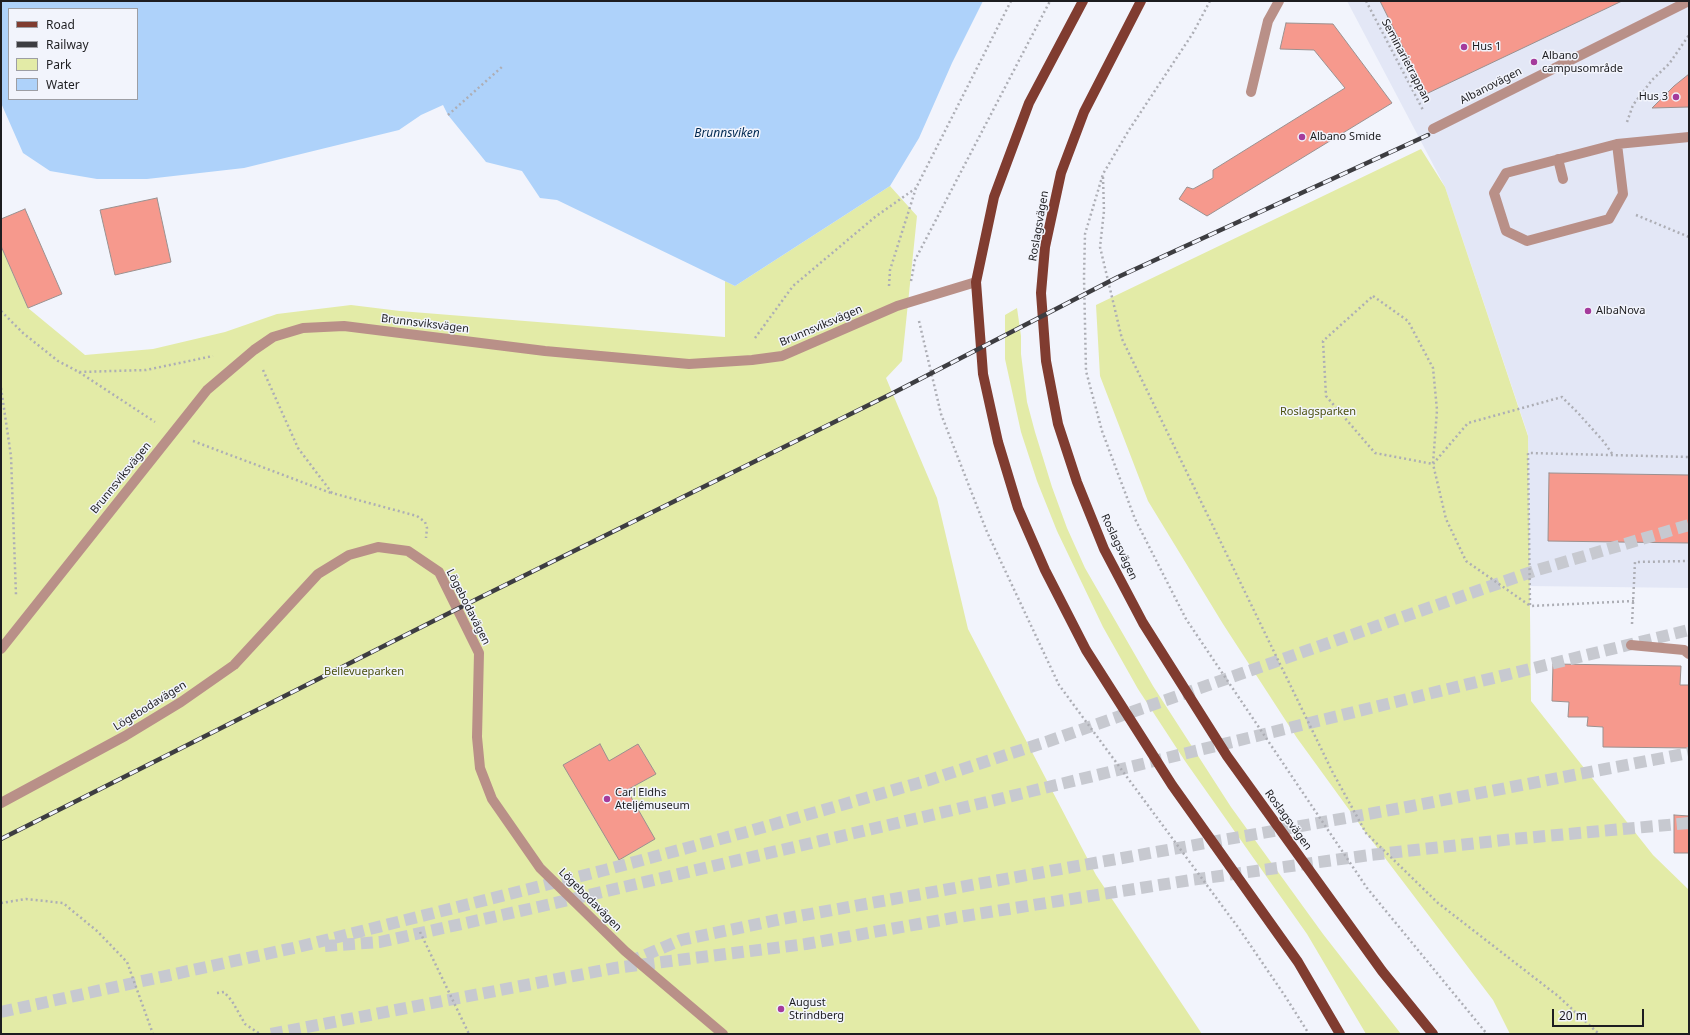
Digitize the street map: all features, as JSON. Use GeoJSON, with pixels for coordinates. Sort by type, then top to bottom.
{"type":"FeatureCollection","features":[{"type":"Feature","properties":{"kind":"main road"},"geometry":{"type":"LineString","coordinates":[[1083,1],[1029,103],[994,196],[976,282],[983,374],[998,442],[1018,508],[1045,570],[1086,650],[1172,785],[1298,962],[1340,1034]]}},
{"type":"Feature","properties":{"kind":"main road","name":"Roslagsvägen"},"geometry":{"type":"LineString","coordinates":[[1141,1],[1084,112],[1061,172],[1045,247],[1041,293],[1046,362],[1058,424],[1077,482],[1104,549],[1143,623],[1227,756],[1382,971],[1433,1034]]}},
{"type":"Feature","properties":{"kind":"street"},"geometry":{"type":"LineString","coordinates":[[1251,92],[1268,21],[1279,1]]}},
{"type":"Feature","properties":{"kind":"street","name":"Albanovägen"},"geometry":{"type":"LineString","coordinates":[[1433,129],[1689,1]]}},
{"type":"Feature","properties":{"kind":"street"},"geometry":{"type":"LineString","coordinates":[[1620,144],[1623,194],[1609,219],[1527,241],[1506,231],[1494,193],[1506,172],[1620,144],[1689,137]]}},
{"type":"Feature","properties":{"kind":"street"},"geometry":{"type":"LineString","coordinates":[[1558,159],[1563,179]]}},
{"type":"Feature","properties":{"kind":"street","name":"Brunnsviksvägen"},"geometry":{"type":"LineString","coordinates":[[1,649],[207,390],[254,350],[273,338],[303,328],[344,326],[545,351],[689,364],[752,360],[782,356],[914,300],[976,282]]}},
{"type":"Feature","properties":{"kind":"street","name":"Lögebodavägen"},"geometry":{"type":"LineString","coordinates":[[1,803],[125,736],[199,690],[234,665],[318,574],[349,555],[378,547],[408,551],[439,572],[479,653],[477,737],[480,768],[492,799],[540,868],[625,951],[723,1034]]}},
{"type":"Feature","properties":{"kind":"street"},"geometry":{"type":"LineString","coordinates":[[1632,645],[1684,650],[1689,654]]}},
{"type":"Feature","properties":{"kind":"path"},"geometry":{"type":"LineString","coordinates":[[1011,1],[916,188],[890,270],[888,294],[914,300],[911,278],[915,260],[1050,1]]}},
{"type":"Feature","properties":{"kind":"path"},"geometry":{"type":"LineString","coordinates":[[1210,1],[1193,33],[1129,130],[1103,174],[1085,234],[1084,277],[1086,371],[1102,431],[1135,519],[1186,619],[1367,888],[1487,1034]]}},
{"type":"Feature","properties":{"kind":"path","name":"Seminarietrappan"},"geometry":{"type":"LineString","coordinates":[[1366,1],[1433,129]]}},
{"type":"Feature","properties":{"kind":"path"},"geometry":{"type":"LineString","coordinates":[[1620,144],[1633,105],[1652,80],[1669,64],[1689,35]]}},
{"type":"Feature","properties":{"kind":"path"},"geometry":{"type":"LineString","coordinates":[[448,115],[503,66]]}},
{"type":"Feature","properties":{"kind":"path"},"geometry":{"type":"LineString","coordinates":[[1103,174],[1104,211],[1100,247],[1122,339],[1332,771],[1366,833],[1438,903],[1558,996],[1599,1034]]}},
{"type":"Feature","properties":{"kind":"path"},"geometry":{"type":"LineString","coordinates":[[752,360],[750,345],[793,286],[875,218],[916,188]]}},
{"type":"Feature","properties":{"kind":"path"},"geometry":{"type":"LineString","coordinates":[[1616,207],[1689,237]]}},
{"type":"Feature","properties":{"kind":"path"},"geometry":{"type":"LineString","coordinates":[[1433,464],[1375,453],[1326,396],[1323,340],[1373,296],[1408,321],[1433,368],[1437,410],[1433,464],[1446,519],[1466,561],[1530,606],[1634,602]]}},
{"type":"Feature","properties":{"kind":"path"},"geometry":{"type":"LineString","coordinates":[[1,311],[23,333],[58,362],[79,372],[173,434],[332,493],[417,516],[425,522],[428,528],[422,561]]}},
{"type":"Feature","properties":{"kind":"path"},"geometry":{"type":"LineString","coordinates":[[254,350],[298,448],[332,493]]}},
{"type":"Feature","properties":{"kind":"path"},"geometry":{"type":"LineString","coordinates":[[79,372],[146,370],[193,359],[216,356]]}},
{"type":"Feature","properties":{"kind":"path"},"geometry":{"type":"LineString","coordinates":[[1,388],[11,456],[18,628]]}},
{"type":"Feature","properties":{"kind":"path"},"geometry":{"type":"LineString","coordinates":[[1433,464],[1468,423],[1562,397],[1578,412],[1604,442],[1613,455]]}},
{"type":"Feature","properties":{"kind":"path"},"geometry":{"type":"LineString","coordinates":[[1530,606],[1528,453],[1689,457]]}},
{"type":"Feature","properties":{"kind":"path"},"geometry":{"type":"LineString","coordinates":[[1632,645],[1635,562],[1689,561]]}},
{"type":"Feature","properties":{"kind":"path"},"geometry":{"type":"LineString","coordinates":[[1,903],[26,899],[63,903],[97,931],[127,962],[153,1034]]}},
{"type":"Feature","properties":{"kind":"path"},"geometry":{"type":"LineString","coordinates":[[420,932],[469,1034]]}},
{"type":"Feature","properties":{"kind":"path"},"geometry":{"type":"LineString","coordinates":[[216,993],[224,992],[232,1001],[245,1024],[260,1034]]}},
{"type":"Feature","properties":{"kind":"shaded area","name":"AlbaNova"},"geometry":{"type":"Polygon","coordinates":[[[1347,1],[1689,1],[1689,588],[1529,586],[1528,435],[1445,187],[1347,1]]]}},
{"type":"Feature","properties":{"kind":"green space","name":"Roslagsparken"},"geometry":{"type":"Polygon","coordinates":[[[1421,149],[1445,187],[1528,436],[1531,701],[1653,855],[1689,890],[1689,1034],[1510,1034],[1493,1000],[1366,833],[1297,738],[1223,624],[1148,501],[1100,376],[1096,305],[1421,149]]]}},
{"type":"Feature","properties":{"kind":"green space","name":"Bellevueparken"},"geometry":{"type":"Polygon","coordinates":[[[890,186],[917,216],[902,361],[886,378],[937,498],[968,629],[1096,875],[1202,1034],[1,1034],[1,246],[28,308],[85,355],[153,349],[225,332],[277,314],[351,305],[400,311],[725,337],[725,281],[735,286],[890,186]]]}},
{"type":"Feature","properties":{"kind":"green space"},"geometry":{"type":"Polygon","coordinates":[[[1017,308],[1027,402],[1052,487],[1067,528],[1085,568],[1153,686],[1231,807],[1323,934],[1401,1034],[1366,1034],[1307,934],[1185,761],[1138,689],[1103,627],[1057,531],[1037,481],[1021,432],[1005,359],[1005,315],[1017,308]]]}},
{"type":"Feature","properties":{"kind":"water","name":"Brunnsviken"},"geometry":{"type":"Polygon","coordinates":[[[1,1],[983,1],[952,63],[919,138],[890,186],[735,286],[557,200],[540,198],[522,171],[486,162],[448,115],[443,105],[421,115],[399,130],[244,168],[147,179],[97,179],[50,171],[23,153],[1,103],[1,1]]]}},
{"type":"Feature","properties":{"kind":"building","name":"Hus 1"},"geometry":{"type":"Polygon","coordinates":[[[1380,1],[1622,1],[1426,94],[1380,1]]]}},
{"type":"Feature","properties":{"kind":"building","name":"Albano Smide"},"geometry":{"type":"Polygon","coordinates":[[[1286,23],[1333,24],[1392,103],[1207,216],[1179,199],[1187,187],[1193,189],[1213,178],[1213,170],[1345,88],[1314,50],[1280,49],[1286,23]]]}},
{"type":"Feature","properties":{"kind":"building","name":"Hus 3"},"geometry":{"type":"Polygon","coordinates":[[[1689,74],[1689,107],[1652,108],[1674,86],[1689,74]]]}},
{"type":"Feature","properties":{"kind":"building"},"geometry":{"type":"Polygon","coordinates":[[[157,198],[171,262],[115,275],[100,210],[157,198]]]}},
{"type":"Feature","properties":{"kind":"building"},"geometry":{"type":"Polygon","coordinates":[[[25,209],[62,294],[28,308],[1,246],[1,219],[25,209]]]}},
{"type":"Feature","properties":{"kind":"building"},"geometry":{"type":"Polygon","coordinates":[[[1549,473],[1689,475],[1689,543],[1548,541],[1549,473]]]}},
{"type":"Feature","properties":{"kind":"building"},"geometry":{"type":"Polygon","coordinates":[[[1553,664],[1681,666],[1680,685],[1689,685],[1689,748],[1603,747],[1603,727],[1587,726],[1588,717],[1568,717],[1569,702],[1552,701],[1553,664]]]}},
{"type":"Feature","properties":{"kind":"building"},"geometry":{"type":"Polygon","coordinates":[[[600,744],[609,761],[638,744],[656,774],[627,790],[655,839],[619,860],[563,765],[600,744]]]}},
{"type":"Feature","properties":{"kind":"building"},"geometry":{"type":"Polygon","coordinates":[[[1674,815],[1689,816],[1689,853],[1674,853],[1674,815]]]}},
{"type":"Feature","properties":{"kind":"tunnel"},"geometry":{"type":"LineString","coordinates":[[1,1012],[298,947],[605,870],[750,831],[929,780],[1049,741],[1534,571],[1689,525]]}},
{"type":"Feature","properties":{"kind":"tunnel"},"geometry":{"type":"LineString","coordinates":[[325,946],[380,942],[538,907],[987,802],[1689,630]]}},
{"type":"Feature","properties":{"kind":"tunnel"},"geometry":{"type":"LineString","coordinates":[[629,962],[681,940],[782,919],[1407,807],[1689,753]]}},
{"type":"Feature","properties":{"kind":"tunnel"},"geometry":{"type":"LineString","coordinates":[[271,1034],[615,968],[806,944],[958,917],[1191,880],[1370,855],[1513,839],[1689,823]]}},
{"type":"Feature","properties":{"kind":"railway"},"geometry":{"type":"LineString","coordinates":[[1,839],[479,598],[893,393],[1118,277],[1428,135]]}},
{"type":"Feature","properties":{"kind":"place","name":"Hus 1"},"geometry":{"type":"Point","coordinates":[1464,47]}},
{"type":"Feature","properties":{"kind":"place","name":"Albano campusområde"},"geometry":{"type":"Point","coordinates":[1534,62]}},
{"type":"Feature","properties":{"kind":"place","name":"Hus 3"},"geometry":{"type":"Point","coordinates":[1676,97]}},
{"type":"Feature","properties":{"kind":"place","name":"Albano Smide"},"geometry":{"type":"Point","coordinates":[1302,137]}},
{"type":"Feature","properties":{"kind":"place","name":"AlbaNova"},"geometry":{"type":"Point","coordinates":[1588,311]}},
{"type":"Feature","properties":{"kind":"place","name":"Carl Eldhs Ateljémuseum"},"geometry":{"type":"Point","coordinates":[607,799]}},
{"type":"Feature","properties":{"kind":"place","name":"August Strindberg"},"geometry":{"type":"Point","coordinates":[781,1009]}}]}
